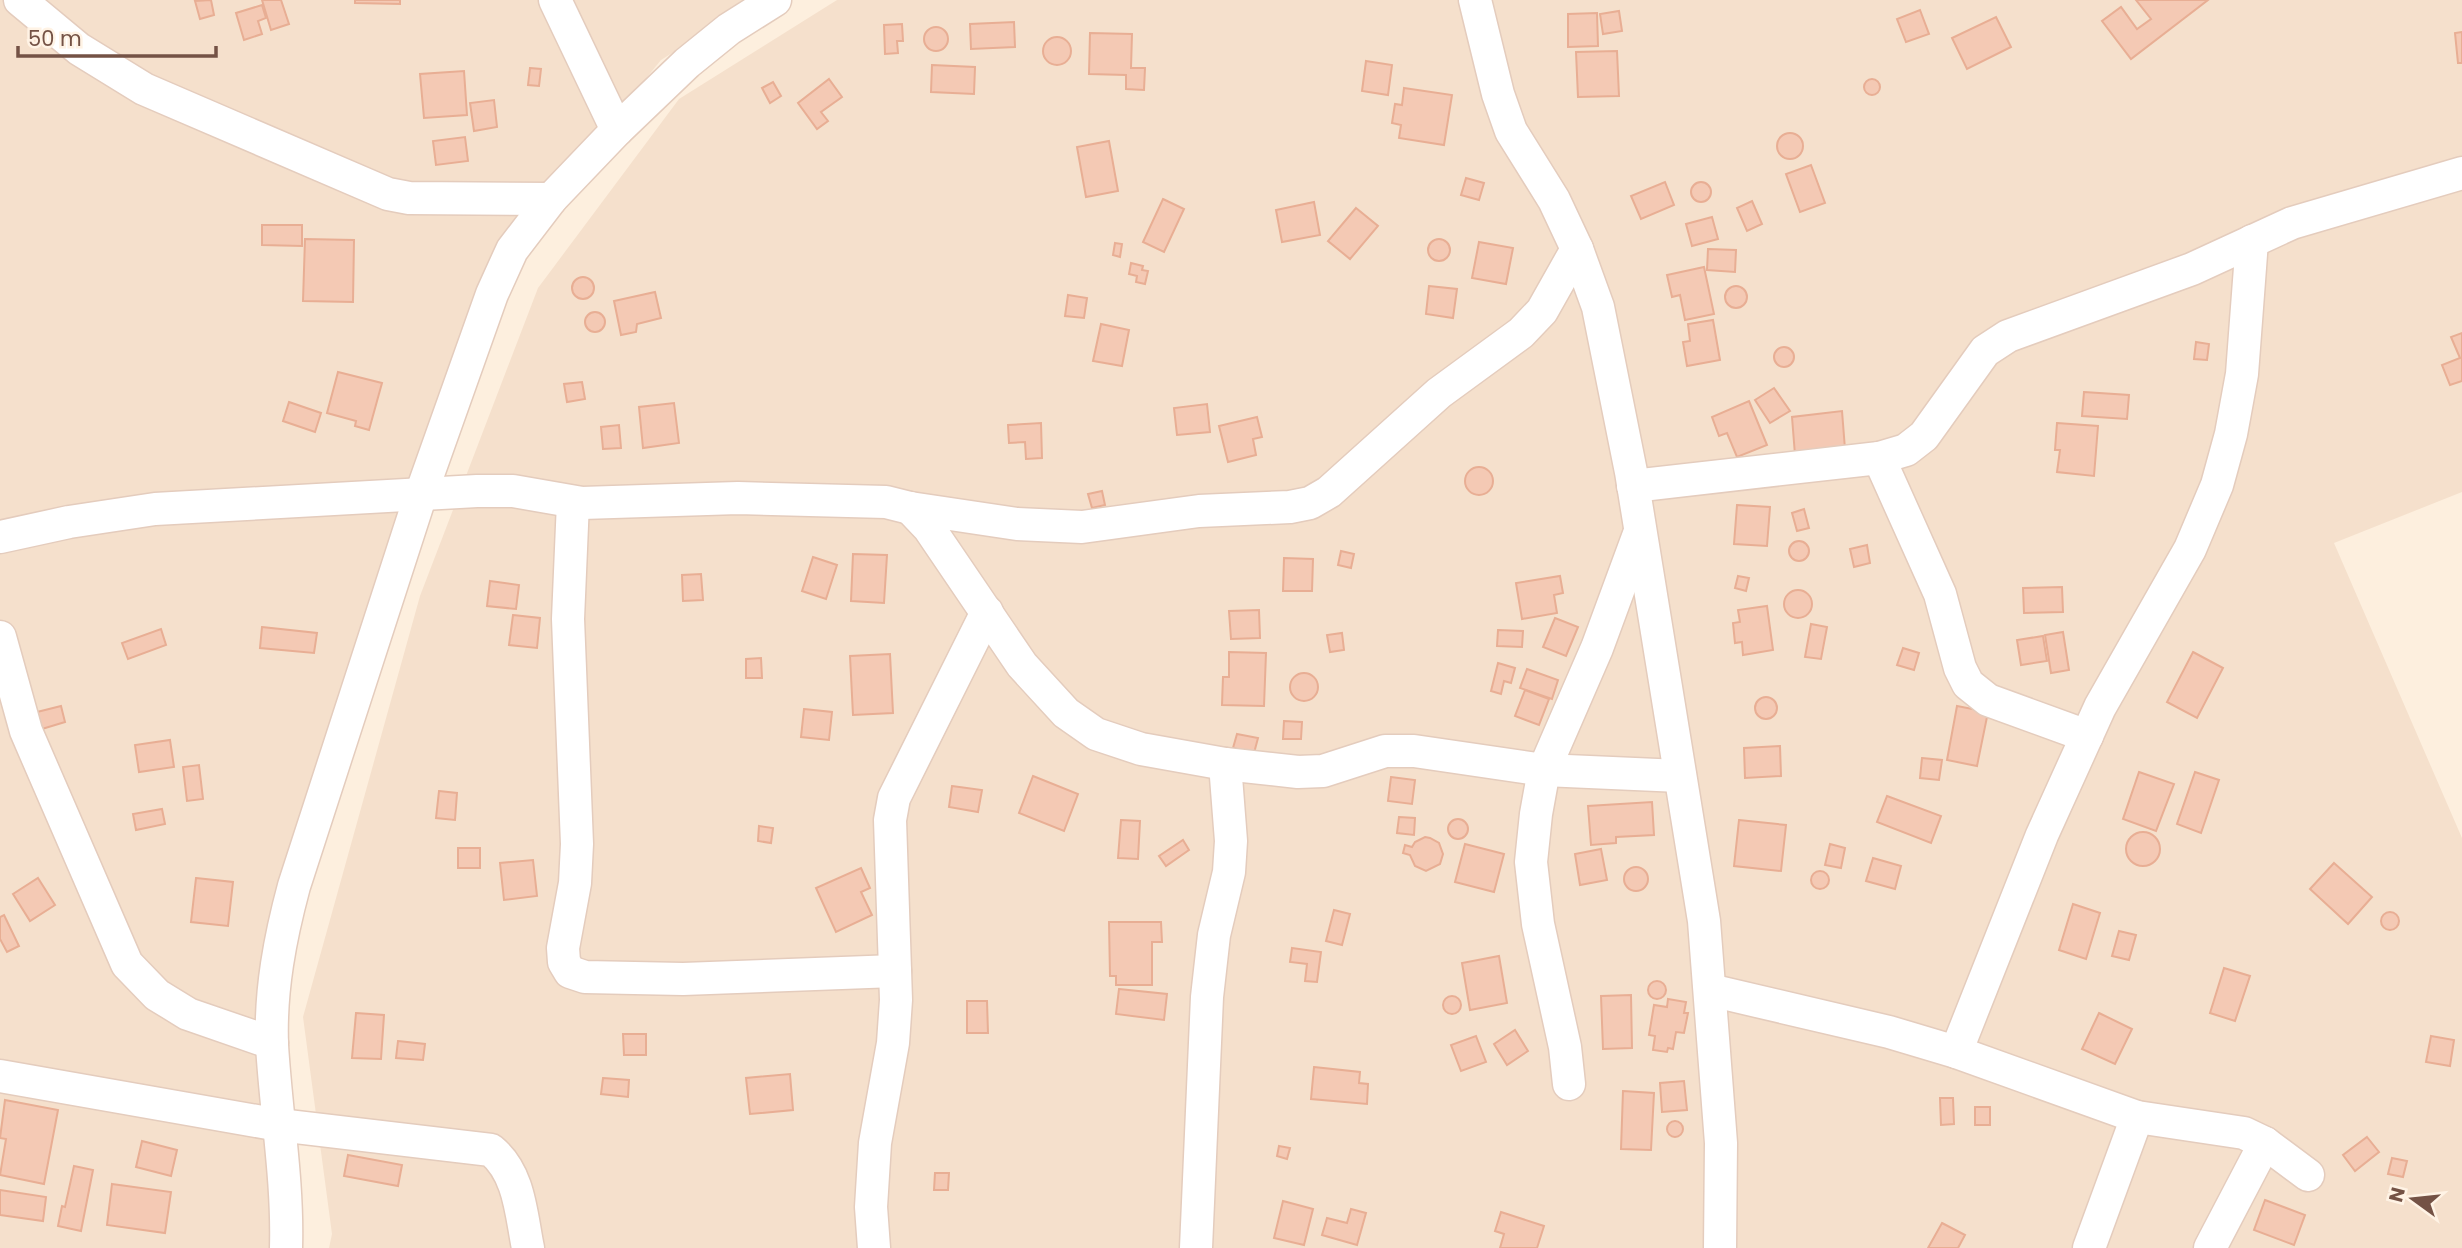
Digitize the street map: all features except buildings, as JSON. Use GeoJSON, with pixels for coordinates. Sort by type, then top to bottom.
{"type":"FeatureCollection","features":[{"type":"Feature","properties":{"kind":"street"},"geometry":{"type":"LineString","coordinates":[[20,0],[79,49],[144,89],[388,194],[409,198],[551,200]]}},
{"type":"Feature","properties":{"kind":"street"},"geometry":{"type":"LineString","coordinates":[[555,0],[617,130]]}},
{"type":"Feature","properties":{"kind":"street"},"geometry":{"type":"LineString","coordinates":[[286,1248],[287,1208],[272,1043],[274,975],[281,935],[294,886],[421,494],[492,294],[512,250],[551,200],[617,130],[687,64],[729,29],[775,0]]}},
{"type":"Feature","properties":{"kind":"street"},"geometry":{"type":"LineString","coordinates":[[1475,0],[1498,94],[1511,131],[1554,200],[1577,249],[1598,307],[1633,486],[1704,921],[1721,1143],[1720,1248]]}},
{"type":"Feature","properties":{"kind":"street"},"geometry":{"type":"LineString","coordinates":[[1633,486],[1878,458],[1906,450],[1924,436],[1985,351],[2008,336],[2192,269],[2292,223],[2462,173]]}},
{"type":"Feature","properties":{"kind":"street"},"geometry":{"type":"LineString","coordinates":[[1955,1052],[2042,835],[2100,707],[2190,549],[2217,485],[2231,434],[2242,374],[2252,242]]}},
{"type":"Feature","properties":{"kind":"street"},"geometry":{"type":"LineString","coordinates":[[0,537],[69,522],[155,509],[513,491],[573,502],[738,498],[886,502],[910,509],[1017,524],[1082,527],[1199,511],[1290,507],[1310,503],[1329,492],[1439,393],[1521,333],[1542,311],[1577,249]]}},
{"type":"Feature","properties":{"kind":"street"},"geometry":{"type":"LineString","coordinates":[[1878,458],[1940,594],[1960,668],[1968,684],[1988,700],[2087,736]]}},
{"type":"Feature","properties":{"kind":"street"},"geometry":{"type":"LineString","coordinates":[[573,502],[568,619],[576,844],[575,883],[563,948],[564,962],[570,972],[585,977],[683,979],[895,971]]}},
{"type":"Feature","properties":{"kind":"street"},"geometry":{"type":"LineString","coordinates":[[910,509],[929,528],[1031,675],[1066,713],[1096,734],[1141,749],[1225,764],[1298,772],[1323,771],[1385,751],[1414,751],[1544,770],[1680,776]]}},
{"type":"Feature","properties":{"kind":"street"},"geometry":{"type":"LineString","coordinates":[[1569,1084],[1565,1047],[1538,924],[1531,862],[1536,814],[1544,770],[1597,648],[1640,531]]}},
{"type":"Feature","properties":{"kind":"street"},"geometry":{"type":"LineString","coordinates":[[874,1248],[871,1207],[875,1143],[893,1043],[895,971],[890,820],[894,798],[987,612]]}},
{"type":"Feature","properties":{"kind":"street"},"geometry":{"type":"LineString","coordinates":[[0,637],[26,731],[127,964],[157,995],[188,1014],[272,1043]]}},
{"type":"Feature","properties":{"kind":"street"},"geometry":{"type":"LineString","coordinates":[[1196,1248],[1207,997],[1214,935],[1229,873],[1231,841],[1225,764]]}},
{"type":"Feature","properties":{"kind":"street"},"geometry":{"type":"LineString","coordinates":[[1710,990],[1889,1032],[1955,1052],[2137,1117],[2244,1133],[2264,1143],[2308,1175]]}},
{"type":"Feature","properties":{"kind":"street"},"geometry":{"type":"LineString","coordinates":[[0,1076],[279,1125],[491,1150],[503,1160],[513,1177],[528,1248]]}},
{"type":"Feature","properties":{"kind":"street"},"geometry":{"type":"LineString","coordinates":[[2089,1248],[2137,1117]]}},
{"type":"Feature","properties":{"kind":"street"},"geometry":{"type":"LineString","coordinates":[[2210,1248],[2264,1143]]}},
{"type":"Feature","properties":{"kind":"shaded area"},"geometry":{"type":"Polygon","coordinates":[[[0,0],[756,0],[661,60],[508,247],[271,967],[277,1248],[0,1248],[0,0]]]}},
{"type":"Feature","properties":{"kind":"shaded area"},"geometry":{"type":"Polygon","coordinates":[[[837,0],[2462,0],[2462,492],[2334,543],[2462,838],[2462,1248],[329,1248],[332,1234],[303,1017],[420,596],[538,288],[679,99],[837,0]]]}}]}
